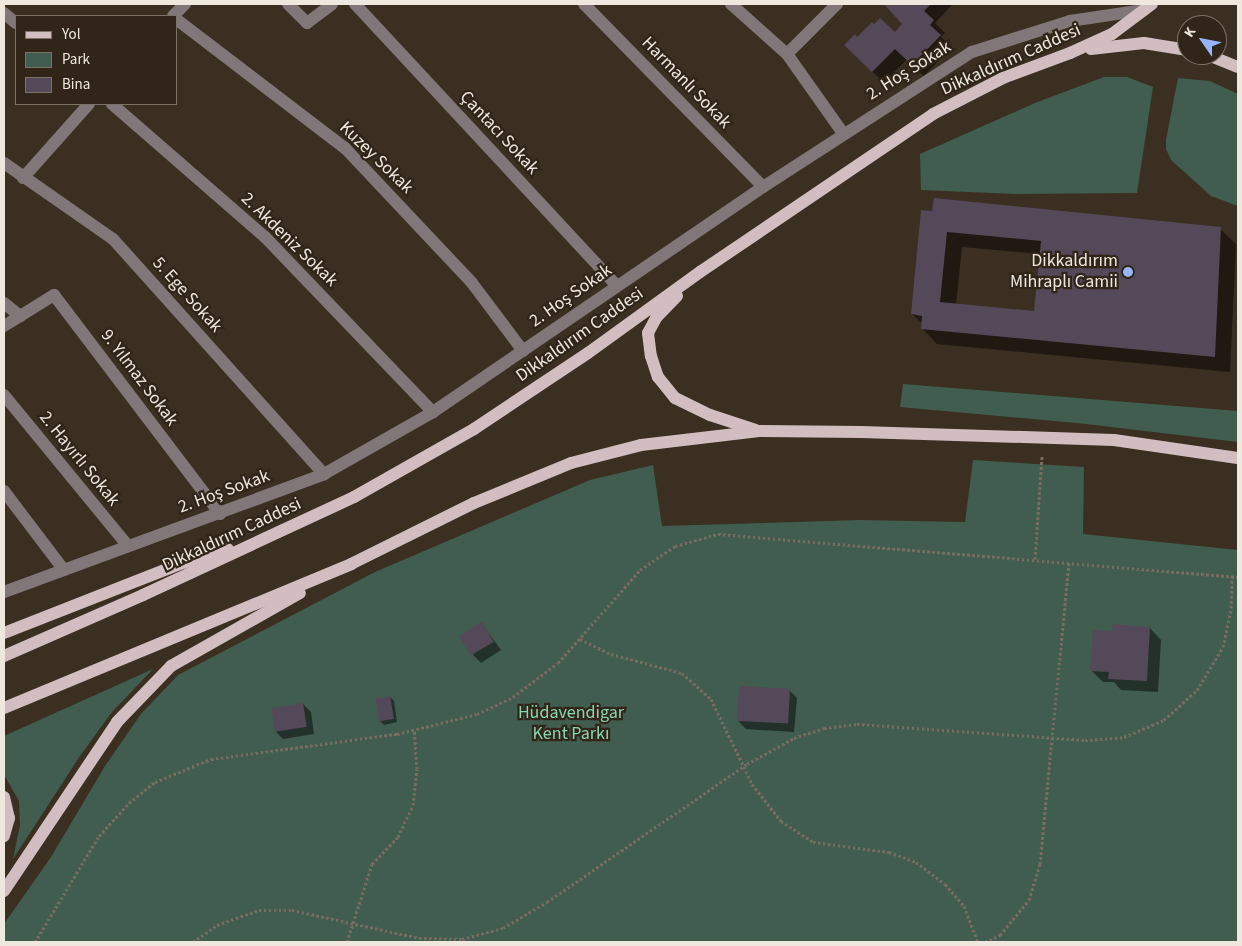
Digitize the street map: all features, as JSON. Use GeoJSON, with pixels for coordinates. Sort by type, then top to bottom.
{"type":"FeatureCollection","features":[{"type":"Feature","properties":{"kind":"main road","name":"Dikkaldırım Caddesi"},"geometry":{"type":"LineString","coordinates":[[4,656],[143,595],[354,497],[474,429],[588,353],[700,272],[933,114],[1003,78],[1070,53],[1112,34],[1148,7]]}},
{"type":"Feature","properties":{"kind":"main road"},"geometry":{"type":"LineString","coordinates":[[1070,53],[1114,45],[1144,43],[1177,48]]}},
{"type":"Feature","properties":{"kind":"main road"},"geometry":{"type":"LineString","coordinates":[[700,272],[656,318],[648,333],[651,356],[658,377],[675,398],[710,415],[761,431]]}},
{"type":"Feature","properties":{"kind":"main road"},"geometry":{"type":"LineString","coordinates":[[4,891],[117,722],[171,666],[351,564],[474,502],[571,463],[641,445],[761,431],[1114,440],[1238,458]]}},
{"type":"Feature","properties":{"kind":"main road"},"geometry":{"type":"LineString","coordinates":[[4,633],[183,562],[268,537]]}},
{"type":"Feature","properties":{"kind":"main road"},"geometry":{"type":"LineString","coordinates":[[4,708],[351,564]]}},
{"type":"Feature","properties":{"kind":"main road"},"geometry":{"type":"LineString","coordinates":[[4,797],[9,818],[4,836]]}},
{"type":"Feature","properties":{"kind":"street"},"geometry":{"type":"LineString","coordinates":[[174,15],[185,4]]}},
{"type":"Feature","properties":{"kind":"street"},"geometry":{"type":"LineString","coordinates":[[288,4],[307,22],[332,4]]}},
{"type":"Feature","properties":{"kind":"street","name":"Çantacı Sokak"},"geometry":{"type":"LineString","coordinates":[[355,4],[616,286]]}},
{"type":"Feature","properties":{"kind":"street","name":"Harmanlı Sokak"},"geometry":{"type":"LineString","coordinates":[[584,4],[763,187]]}},
{"type":"Feature","properties":{"kind":"street"},"geometry":{"type":"LineString","coordinates":[[731,4],[788,54],[843,133]]}},
{"type":"Feature","properties":{"kind":"street"},"geometry":{"type":"LineString","coordinates":[[788,54],[837,4]]}},
{"type":"Feature","properties":{"kind":"street","name":"2. Hoş Sokak"},"geometry":{"type":"LineString","coordinates":[[4,592],[127,545],[220,514],[324,474],[433,412],[843,133],[972,52],[1070,21],[1148,7]]}},
{"type":"Feature","properties":{"kind":"street"},"geometry":{"type":"LineString","coordinates":[[4,12],[15,22]]}},
{"type":"Feature","properties":{"kind":"street","name":"Kuzey Sokak"},"geometry":{"type":"LineString","coordinates":[[178,20],[345,148],[472,283],[523,351]]}},
{"type":"Feature","properties":{"kind":"street"},"geometry":{"type":"LineString","coordinates":[[23,178],[88,105]]}},
{"type":"Feature","properties":{"kind":"street","name":"2. Akdeniz Sokak"},"geometry":{"type":"LineString","coordinates":[[113,105],[265,237],[433,412]]}},
{"type":"Feature","properties":{"kind":"street","name":"5. Ege Sokak"},"geometry":{"type":"LineString","coordinates":[[4,163],[113,239],[324,474]]}},
{"type":"Feature","properties":{"kind":"street","name":"9. Yılmaz Sokak"},"geometry":{"type":"LineString","coordinates":[[4,326],[54,295],[220,514]]}},
{"type":"Feature","properties":{"kind":"street"},"geometry":{"type":"LineString","coordinates":[[4,303],[20,316]]}},
{"type":"Feature","properties":{"kind":"street","name":"2. Hayırlı Sokak"},"geometry":{"type":"LineString","coordinates":[[4,395],[127,545]]}},
{"type":"Feature","properties":{"kind":"street"},"geometry":{"type":"LineString","coordinates":[[4,491],[64,570]]}},
{"type":"Feature","properties":{"kind":"path"},"geometry":{"type":"LineString","coordinates":[[1034,559],[1043,438]]}},
{"type":"Feature","properties":{"kind":"path"},"geometry":{"type":"LineString","coordinates":[[35,942],[99,836],[129,803],[155,782],[212,759],[414,730],[478,714],[513,697],[558,663],[640,570],[675,546],[718,534],[1238,577]]}},
{"type":"Feature","properties":{"kind":"path"},"geometry":{"type":"LineString","coordinates":[[986,942],[1000,935],[1029,900],[1040,864],[1068,562]]}},
{"type":"Feature","properties":{"kind":"path"},"geometry":{"type":"LineString","coordinates":[[193,942],[218,925],[259,910],[292,910],[419,938],[463,940],[503,928],[547,902],[743,766],[794,738],[824,728],[857,724],[1053,736],[1086,740],[1124,737],[1164,720],[1197,690],[1223,647],[1231,608],[1232,576]]}},
{"type":"Feature","properties":{"kind":"path"},"geometry":{"type":"LineString","coordinates":[[580,639],[611,654],[682,673],[711,698],[752,784],[781,821],[813,842],[889,852],[916,862],[945,884],[964,906],[978,942]]}},
{"type":"Feature","properties":{"kind":"path"},"geometry":{"type":"LineString","coordinates":[[347,942],[372,864],[398,837],[413,804],[417,769],[414,730]]}},
{"type":"Feature","properties":{"kind":"green space"},"geometry":{"type":"Polygon","coordinates":[[[1104,77],[1127,77],[1153,87],[1137,193],[1016,194],[921,190],[920,154],[1035,103],[1104,77]]]}},
{"type":"Feature","properties":{"kind":"green space"},"geometry":{"type":"Polygon","coordinates":[[[1178,78],[1210,81],[1238,94],[1238,206],[1211,196],[1171,160],[1166,149],[1166,140],[1178,78]]]}},
{"type":"Feature","properties":{"kind":"green space"},"geometry":{"type":"Polygon","coordinates":[[[903,384],[1238,411],[1238,442],[1077,423],[900,407],[903,384]]]}},
{"type":"Feature","properties":{"kind":"green space","name":"Hüdavendigar Kent Parkı"},"geometry":{"type":"Polygon","coordinates":[[[973,460],[1084,467],[1083,534],[1238,550],[1238,942],[4,942],[4,924],[51,857],[105,766],[141,714],[178,675],[375,572],[590,480],[653,465],[662,526],[860,520],[965,522],[973,460]]]}},
{"type":"Feature","properties":{"kind":"green space"},"geometry":{"type":"Polygon","coordinates":[[[153,669],[112,712],[80,756],[13,859],[20,825],[19,801],[4,775],[4,736],[153,669]]]}},
{"type":"Feature","properties":{"kind":"building"},"geometry":{"type":"Polygon","coordinates":[[[884,4],[931,4],[924,11],[934,20],[930,25],[941,35],[912,65],[895,49],[872,72],[844,45],[855,34],[857,37],[872,22],[874,24],[880,18],[895,32],[902,24],[884,4]]]}},
{"type":"Feature","properties":{"kind":"building","name":"Dikkaldırım Mihraplı Camii"},"geometry":{"type":"Polygon","coordinates":[[[934,198],[1221,227],[1215,357],[921,329],[922,316],[911,314],[921,210],[932,211],[934,198]],[[947,232],[940,302],[1034,311],[1041,241],[947,232]]]}},
{"type":"Feature","properties":{"kind":"building"},"geometry":{"type":"Polygon","coordinates":[[[482,622],[494,642],[471,656],[459,636],[482,622]]]}},
{"type":"Feature","properties":{"kind":"building"},"geometry":{"type":"Polygon","coordinates":[[[1112,624],[1150,627],[1147,681],[1108,679],[1109,672],[1090,671],[1093,630],[1112,631],[1112,624]]]}},
{"type":"Feature","properties":{"kind":"building"},"geometry":{"type":"Polygon","coordinates":[[[739,686],[790,689],[788,724],[737,721],[739,686]]]}},
{"type":"Feature","properties":{"kind":"building"},"geometry":{"type":"Polygon","coordinates":[[[390,696],[394,719],[379,721],[375,699],[390,696]]]}},
{"type":"Feature","properties":{"kind":"building"},"geometry":{"type":"Polygon","coordinates":[[[303,703],[307,727],[275,732],[271,708],[303,703]]]}},
{"type":"Feature","properties":{"kind":"place","name":"Dikkaldırım Mihraplı Camii"},"geometry":{"type":"Point","coordinates":[1128,272]}}]}
